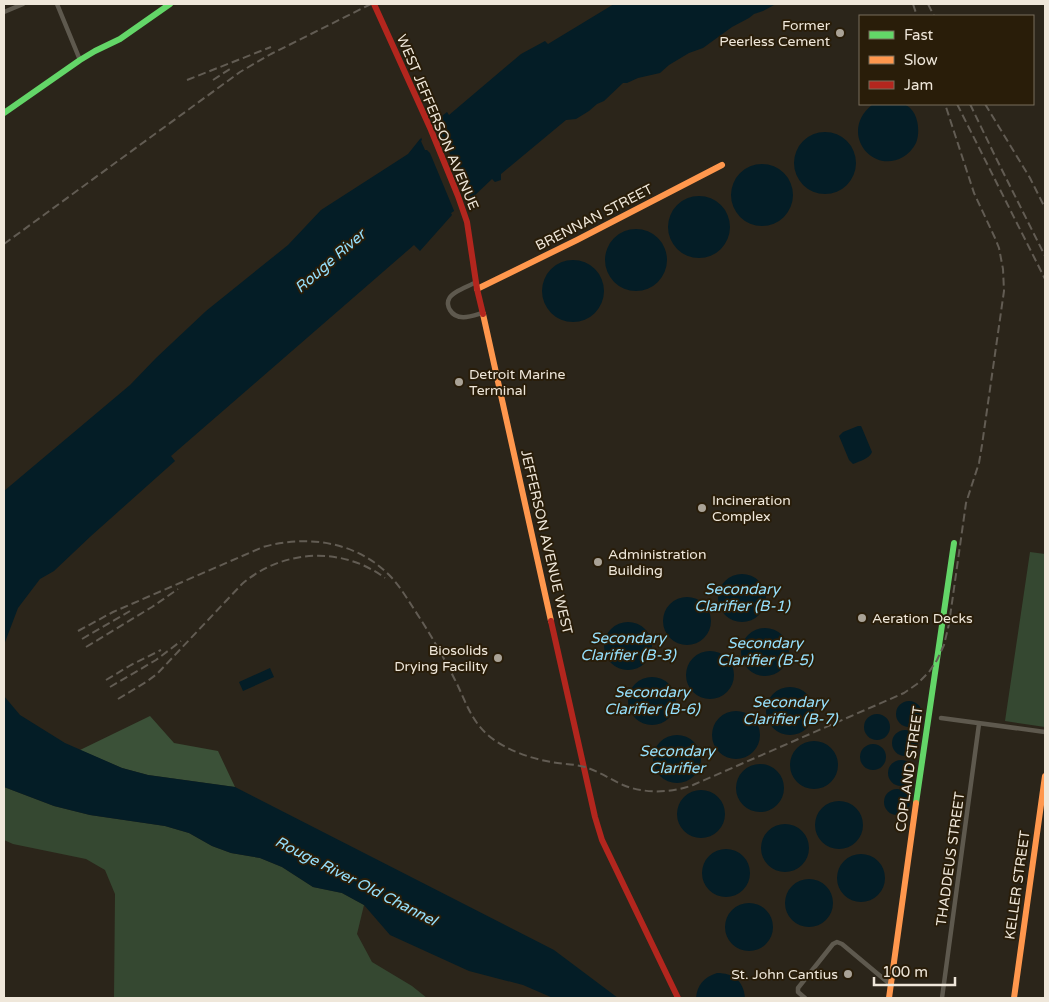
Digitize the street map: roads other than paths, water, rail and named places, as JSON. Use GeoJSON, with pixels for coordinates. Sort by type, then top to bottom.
{"type":"FeatureCollection","features":[{"type":"Feature","properties":{"kind":"street"},"geometry":{"type":"LineString","coordinates":[[4,12],[23,4]]}},
{"type":"Feature","properties":{"kind":"street"},"geometry":{"type":"LineString","coordinates":[[57,4],[80,60]]}},
{"type":"Feature","properties":{"kind":"street"},"geometry":{"type":"LineString","coordinates":[[4,113],[80,60],[120,38],[170,4]]}},
{"type":"Feature","properties":{"kind":"street","name":"WEST JEFFERSON AVENUE"},"geometry":{"type":"LineString","coordinates":[[374,4],[431,130],[458,196],[467,222],[477,286]]}},
{"type":"Feature","properties":{"kind":"street","name":"BRENNAN STREET"},"geometry":{"type":"LineString","coordinates":[[477,286],[577,240],[722,165]]}},
{"type":"Feature","properties":{"kind":"street"},"geometry":{"type":"LineString","coordinates":[[477,286],[453,294],[448,299],[448,306],[454,316],[466,318],[482,313]]}},
{"type":"Feature","properties":{"kind":"street","name":"JEFFERSON AVENUE WEST"},"geometry":{"type":"LineString","coordinates":[[477,286],[595,817],[602,840],[678,998]]}},
{"type":"Feature","properties":{"kind":"street","name":"COPLAND STREET"},"geometry":{"type":"LineString","coordinates":[[889,998],[954,543]]}},
{"type":"Feature","properties":{"kind":"street"},"geometry":{"type":"LineString","coordinates":[[941,718],[1045,732]]}},
{"type":"Feature","properties":{"kind":"street","name":"THADDEUS STREET"},"geometry":{"type":"LineString","coordinates":[[942,998],[980,724]]}},
{"type":"Feature","properties":{"kind":"street","name":"KELLER STREET"},"geometry":{"type":"LineString","coordinates":[[1014,998],[1045,776]]}},
{"type":"Feature","properties":{"kind":"street"},"geometry":{"type":"LineString","coordinates":[[805,998],[798,992],[798,988],[821,958],[837,942],[842,944],[891,985]]}},
{"type":"Feature","properties":{"kind":"water","name":"Rouge River"},"geometry":{"type":"Polygon","coordinates":[[[614,4],[776,4],[732,27],[703,48],[689,53],[660,73],[623,83],[604,101],[589,111],[576,119],[566,120],[501,174],[501,180],[495,182],[492,179],[471,200],[451,213],[452,215],[420,251],[414,245],[171,456],[175,461],[54,571],[40,579],[18,608],[4,645],[4,491],[130,385],[206,311],[288,245],[321,210],[408,154],[420,139],[443,122],[442,116],[447,112],[449,115],[521,54],[545,41],[548,44],[614,4]]]}},
{"type":"Feature","properties":{"kind":"water"},"geometry":{"type":"Polygon","coordinates":[[[872,105],[908,106],[917,120],[918,132],[916,143],[909,153],[891,161],[880,160],[870,155],[863,147],[859,137],[858,126],[863,115],[872,105]]]}},
{"type":"Feature","properties":{"kind":"water"},"geometry":{"type":"Polygon","coordinates":[[[825,132],[837,135],[847,141],[853,151],[856,163],[853,175],[847,185],[837,191],[825,194],[813,191],[803,185],[797,175],[794,163],[797,151],[803,141],[813,135],[825,132]]]}},
{"type":"Feature","properties":{"kind":"water"},"geometry":{"type":"Polygon","coordinates":[[[762,164],[774,167],[784,173],[790,183],[793,195],[790,207],[784,217],[774,223],[762,226],[750,223],[740,217],[734,207],[731,195],[734,183],[740,173],[750,167],[762,164]]]}},
{"type":"Feature","properties":{"kind":"water"},"geometry":{"type":"Polygon","coordinates":[[[699,196],[711,199],[721,205],[727,215],[730,227],[727,239],[721,249],[711,255],[699,258],[687,255],[677,249],[671,239],[668,227],[671,215],[677,205],[687,199],[699,196]]]}},
{"type":"Feature","properties":{"kind":"water"},"geometry":{"type":"Polygon","coordinates":[[[636,229],[648,232],[658,238],[664,248],[667,260],[664,272],[658,282],[648,288],[636,291],[624,288],[614,282],[608,272],[605,260],[608,248],[614,238],[624,232],[636,229]]]}},
{"type":"Feature","properties":{"kind":"water"},"geometry":{"type":"Polygon","coordinates":[[[573,260],[585,263],[595,269],[601,279],[604,291],[601,303],[595,313],[585,319],[573,322],[561,319],[551,313],[545,303],[542,291],[545,279],[551,269],[561,263],[573,260]]]}},
{"type":"Feature","properties":{"kind":"water"},"geometry":{"type":"Polygon","coordinates":[[[861,426],[872,452],[867,458],[853,464],[849,460],[839,436],[843,432],[861,426]]]}},
{"type":"Feature","properties":{"kind":"water","name":"Secondary Clarifier (B-1)"},"geometry":{"type":"Polygon","coordinates":[[[737,574],[747,574],[756,578],[762,584],[765,589],[765,607],[756,618],[747,622],[737,622],[728,618],[722,612],[718,603],[718,593],[722,584],[728,578],[737,574]]]}},
{"type":"Feature","properties":{"kind":"water"},"geometry":{"type":"Polygon","coordinates":[[[682,597],[692,597],[701,601],[707,607],[710,612],[710,630],[701,641],[692,645],[682,645],[673,641],[667,635],[663,626],[663,616],[667,607],[673,601],[682,597]]]}},
{"type":"Feature","properties":{"kind":"water","name":"Secondary Clarifier (B-3)"},"geometry":{"type":"Polygon","coordinates":[[[623,622],[633,622],[642,626],[648,632],[651,637],[651,655],[642,666],[633,670],[623,670],[614,666],[608,660],[604,651],[604,641],[608,632],[614,626],[623,622]]]}},
{"type":"Feature","properties":{"kind":"water","name":"Secondary Clarifier (B-5)"},"geometry":{"type":"Polygon","coordinates":[[[760,628],[770,628],[779,632],[785,638],[788,643],[788,661],[779,672],[770,676],[760,676],[751,672],[745,666],[741,657],[741,647],[745,638],[751,632],[760,628]]]}},
{"type":"Feature","properties":{"kind":"water","name":"Secondary Clarifier (B-5)"},"geometry":{"type":"Polygon","coordinates":[[[705,651],[715,651],[724,655],[730,661],[734,675],[730,689],[724,695],[715,699],[705,699],[696,695],[690,689],[686,680],[686,670],[690,661],[696,655],[705,651]]]}},
{"type":"Feature","properties":{"kind":"water"},"geometry":{"type":"Polygon","coordinates":[[[270,668],[274,677],[243,691],[239,682],[270,668]]]}},
{"type":"Feature","properties":{"kind":"water","name":"Secondary Clarifier (B-6)"},"geometry":{"type":"Polygon","coordinates":[[[647,677],[657,677],[666,681],[672,687],[675,692],[675,710],[666,721],[657,725],[647,725],[638,721],[632,715],[628,706],[628,696],[632,687],[638,681],[647,677]]]}},
{"type":"Feature","properties":{"kind":"water","name":"Secondary Clarifier (B-7)"},"geometry":{"type":"Polygon","coordinates":[[[785,687],[795,687],[804,691],[810,697],[813,702],[813,720],[804,731],[795,735],[785,735],[776,731],[770,725],[766,716],[766,706],[770,697],[776,691],[785,687]]]}},
{"type":"Feature","properties":{"kind":"water","name":"Rouge River Old Channel"},"geometry":{"type":"Polygon","coordinates":[[[4,696],[20,715],[65,743],[122,768],[148,775],[235,787],[554,950],[618,998],[553,998],[523,985],[469,971],[390,935],[364,905],[342,893],[313,887],[282,867],[260,858],[231,853],[212,846],[189,833],[165,826],[90,815],[54,806],[4,787],[4,696]]]}},
{"type":"Feature","properties":{"kind":"water"},"geometry":{"type":"Polygon","coordinates":[[[909,701],[918,705],[922,714],[918,723],[909,727],[900,723],[896,714],[900,705],[909,701]]]}},
{"type":"Feature","properties":{"kind":"water","name":"Secondary Clarifier"},"geometry":{"type":"Polygon","coordinates":[[[731,711],[741,711],[750,715],[756,721],[759,726],[759,744],[750,755],[741,759],[731,759],[722,755],[716,749],[712,740],[712,730],[716,721],[722,715],[731,711]]]}},
{"type":"Feature","properties":{"kind":"water"},"geometry":{"type":"Polygon","coordinates":[[[877,714],[886,718],[890,727],[886,736],[877,740],[868,736],[864,727],[868,718],[877,714]]]}},
{"type":"Feature","properties":{"kind":"water"},"geometry":{"type":"Polygon","coordinates":[[[905,730],[914,734],[918,743],[914,752],[905,756],[896,752],[892,743],[896,734],[905,730]]]}},
{"type":"Feature","properties":{"kind":"water","name":"Secondary Clarifier"},"geometry":{"type":"Polygon","coordinates":[[[672,735],[682,735],[691,739],[697,745],[700,750],[700,768],[691,779],[682,783],[672,783],[663,779],[657,773],[653,764],[653,754],[657,745],[663,739],[672,735]]]}},
{"type":"Feature","properties":{"kind":"water"},"geometry":{"type":"Polygon","coordinates":[[[809,741],[819,741],[828,745],[834,751],[838,765],[834,779],[828,785],[819,789],[809,789],[800,785],[794,779],[790,770],[790,760],[794,751],[800,745],[809,741]]]}},
{"type":"Feature","properties":{"kind":"water"},"geometry":{"type":"Polygon","coordinates":[[[873,744],[882,748],[886,757],[882,766],[873,770],[864,766],[860,757],[864,748],[873,744]]]}},
{"type":"Feature","properties":{"kind":"water"},"geometry":{"type":"Polygon","coordinates":[[[901,760],[910,764],[914,773],[910,782],[901,786],[892,782],[888,773],[892,764],[901,760]]]}},
{"type":"Feature","properties":{"kind":"water","name":"Secondary Clarifier"},"geometry":{"type":"Polygon","coordinates":[[[755,764],[765,764],[774,768],[780,774],[783,779],[783,797],[774,808],[765,812],[755,812],[746,808],[740,802],[736,793],[736,783],[740,774],[746,768],[755,764]]]}},
{"type":"Feature","properties":{"kind":"water"},"geometry":{"type":"Polygon","coordinates":[[[897,789],[906,793],[910,802],[906,811],[897,815],[888,811],[884,802],[888,793],[897,789]]]}},
{"type":"Feature","properties":{"kind":"water","name":"Secondary Clarifier"},"geometry":{"type":"Polygon","coordinates":[[[696,790],[706,790],[715,794],[721,800],[724,805],[724,823],[715,834],[706,838],[696,838],[687,834],[681,828],[677,819],[677,809],[681,800],[687,794],[696,790]]]}},
{"type":"Feature","properties":{"kind":"water"},"geometry":{"type":"Polygon","coordinates":[[[834,801],[844,801],[853,805],[859,811],[862,816],[862,834],[853,845],[844,849],[834,849],[825,845],[819,839],[815,830],[815,820],[819,811],[825,805],[834,801]]]}},
{"type":"Feature","properties":{"kind":"water"},"geometry":{"type":"Polygon","coordinates":[[[780,824],[790,824],[799,828],[805,834],[808,839],[808,857],[799,868],[790,872],[780,872],[771,868],[765,862],[761,853],[761,843],[765,834],[771,828],[780,824]]]}},
{"type":"Feature","properties":{"kind":"water"},"geometry":{"type":"Polygon","coordinates":[[[721,849],[731,849],[740,853],[746,859],[749,864],[749,882],[740,893],[731,897],[721,897],[712,893],[706,887],[702,878],[702,868],[706,859],[712,853],[721,849]]]}},
{"type":"Feature","properties":{"kind":"water"},"geometry":{"type":"Polygon","coordinates":[[[856,854],[866,854],[875,858],[881,864],[885,878],[881,892],[875,898],[866,902],[856,902],[847,898],[841,892],[837,883],[837,873],[841,864],[847,858],[856,854]]]}},
{"type":"Feature","properties":{"kind":"water"},"geometry":{"type":"Polygon","coordinates":[[[804,879],[814,879],[823,883],[829,889],[832,894],[832,912],[823,923],[814,927],[804,927],[795,923],[789,917],[785,908],[785,898],[789,889],[795,883],[804,879]]]}},
{"type":"Feature","properties":{"kind":"water"},"geometry":{"type":"Polygon","coordinates":[[[744,903],[754,903],[763,907],[769,913],[773,927],[769,941],[763,947],[754,951],[744,951],[735,947],[729,941],[725,932],[725,922],[729,913],[735,907],[744,903]]]}},
{"type":"Feature","properties":{"kind":"water"},"geometry":{"type":"Polygon","coordinates":[[[717,973],[733,976],[737,979],[742,987],[745,998],[696,998],[702,982],[717,973]]]}},
{"type":"Feature","properties":{"kind":"railway"},"geometry":{"type":"LineString","coordinates":[[4,244],[240,72],[271,54],[371,4]]}},
{"type":"Feature","properties":{"kind":"railway"},"geometry":{"type":"LineString","coordinates":[[913,4],[917,15]]}},
{"type":"Feature","properties":{"kind":"railway"},"geometry":{"type":"LineString","coordinates":[[928,4],[934,15]]}},
{"type":"Feature","properties":{"kind":"railway"},"geometry":{"type":"LineString","coordinates":[[187,80],[271,47]]}},
{"type":"Feature","properties":{"kind":"railway"},"geometry":{"type":"LineString","coordinates":[[213,80],[233,67]]}},
{"type":"Feature","properties":{"kind":"railway"},"geometry":{"type":"LineString","coordinates":[[78,631],[113,612],[263,547],[279,543],[312,542],[345,548],[374,562],[398,586],[440,652],[472,716],[489,736],[526,756],[585,767],[623,785],[649,791],[676,790],[693,785],[904,693],[929,672],[944,645],[949,624],[966,503],[979,463],[1004,291],[1003,269],[999,248],[974,193],[945,105]]}},
{"type":"Feature","properties":{"kind":"railway"},"geometry":{"type":"LineString","coordinates":[[958,105],[1045,279]]}},
{"type":"Feature","properties":{"kind":"railway"},"geometry":{"type":"LineString","coordinates":[[970,105],[1045,256]]}},
{"type":"Feature","properties":{"kind":"railway"},"geometry":{"type":"LineString","coordinates":[[986,105],[1030,178],[1045,208]]}},
{"type":"Feature","properties":{"kind":"railway"},"geometry":{"type":"LineString","coordinates":[[118,699],[157,674],[242,584],[258,572],[294,558],[313,556],[332,557],[350,561],[368,568],[385,578]]}},
{"type":"Feature","properties":{"kind":"railway"},"geometry":{"type":"LineString","coordinates":[[86,647],[178,589]]}},
{"type":"Feature","properties":{"kind":"railway"},"geometry":{"type":"LineString","coordinates":[[82,639],[130,611]]}},
{"type":"Feature","properties":{"kind":"railway"},"geometry":{"type":"LineString","coordinates":[[110,687],[156,660],[181,641]]}},
{"type":"Feature","properties":{"kind":"railway"},"geometry":{"type":"LineString","coordinates":[[106,680],[161,650]]}},
{"type":"Feature","properties":{"kind":"place","name":"Former Peerless Cement"},"geometry":{"type":"Point","coordinates":[840,33]}},
{"type":"Feature","properties":{"kind":"place","name":"Detroit Marine Terminal"},"geometry":{"type":"Point","coordinates":[459,382]}},
{"type":"Feature","properties":{"kind":"place","name":"Incineration Complex"},"geometry":{"type":"Point","coordinates":[702,508]}},
{"type":"Feature","properties":{"kind":"place","name":"Administration Building"},"geometry":{"type":"Point","coordinates":[598,562]}},
{"type":"Feature","properties":{"kind":"place","name":"Aeration Decks"},"geometry":{"type":"Point","coordinates":[862,618]}},
{"type":"Feature","properties":{"kind":"place","name":"Biosolids Drying Facility"},"geometry":{"type":"Point","coordinates":[498,658]}},
{"type":"Feature","properties":{"kind":"place","name":"St. John Cantius"},"geometry":{"type":"Point","coordinates":[848,974]}}]}
